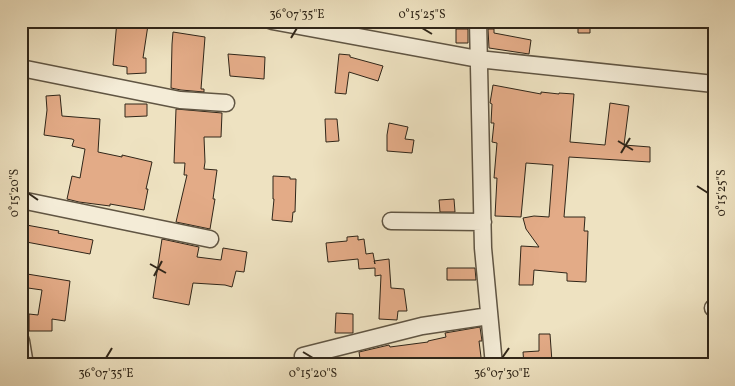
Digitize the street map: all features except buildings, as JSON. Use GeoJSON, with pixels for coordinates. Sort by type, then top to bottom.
{"type":"FeatureCollection","features":[{"type":"Feature","properties":{"kind":"street"},"geometry":{"type":"LineString","coordinates":[[272,21],[478,59],[714,84]]}},
{"type":"Feature","properties":{"kind":"street"},"geometry":{"type":"LineString","coordinates":[[478,21],[483,248],[494,365]]}},
{"type":"Feature","properties":{"kind":"street"},"geometry":{"type":"LineString","coordinates":[[21,68],[180,100],[226,103]]}},
{"type":"Feature","properties":{"kind":"street"},"geometry":{"type":"LineString","coordinates":[[21,200],[210,239]]}},
{"type":"Feature","properties":{"kind":"street"},"geometry":{"type":"LineString","coordinates":[[390,221],[483,222]]}},
{"type":"Feature","properties":{"kind":"street"},"geometry":{"type":"LineString","coordinates":[[303,356],[422,326],[489,316]]}},
{"type":"Feature","properties":{"kind":"street"},"geometry":{"type":"LineString","coordinates":[[21,341],[25,365]]}}]}
